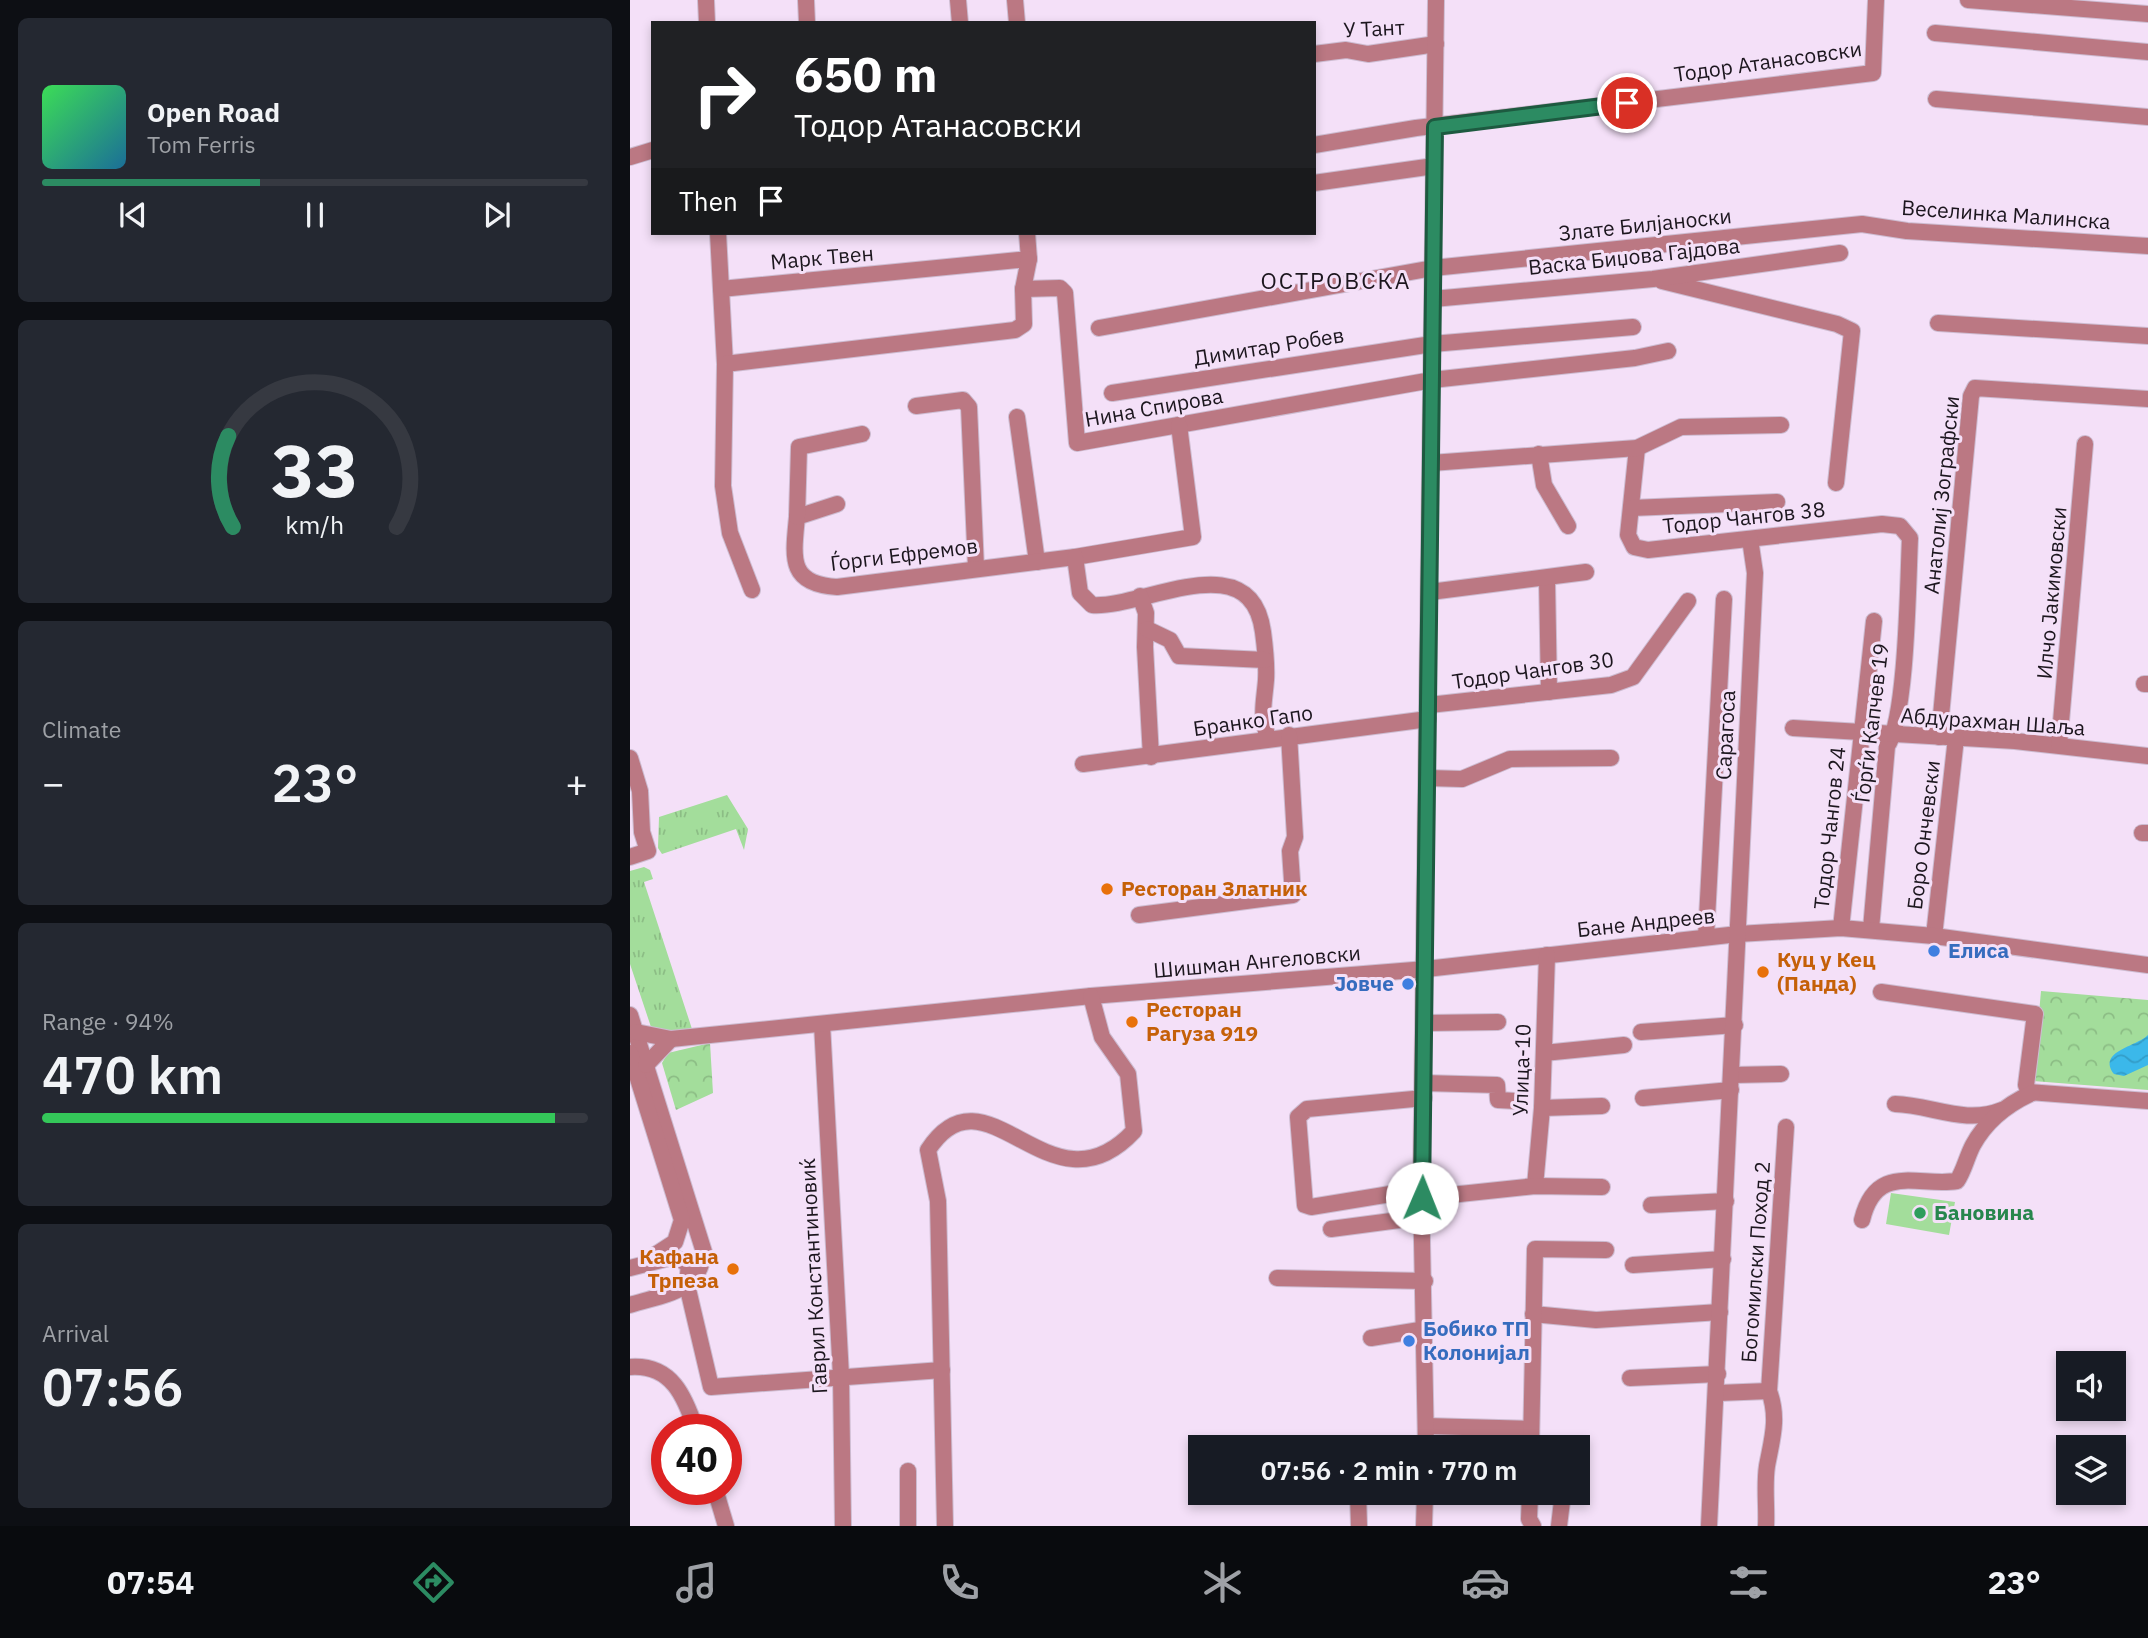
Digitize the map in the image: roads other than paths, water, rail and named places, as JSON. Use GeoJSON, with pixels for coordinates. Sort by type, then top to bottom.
{"type":"FeatureCollection","features":[{"type":"Feature","properties":{"kind":"street"},"geometry":{"type":"LineString","coordinates":[[706,0],[707,21]]}},
{"type":"Feature","properties":{"kind":"street"},"geometry":{"type":"LineString","coordinates":[[806,0],[807,21]]}},
{"type":"Feature","properties":{"kind":"street"},"geometry":{"type":"LineString","coordinates":[[958,0],[960,21]]}},
{"type":"Feature","properties":{"kind":"street"},"geometry":{"type":"LineString","coordinates":[[1015,0],[1017,21]]}},
{"type":"Feature","properties":{"kind":"street"},"geometry":{"type":"LineString","coordinates":[[1426,1435],[1426,1329],[1421,1193],[1426,1023],[1436,0]]}},
{"type":"Feature","properties":{"kind":"street","name":"Тодор Атанасовски"},"geometry":{"type":"LineString","coordinates":[[1435,127],[1873,73],[1876,0]]}},
{"type":"Feature","properties":{"kind":"street"},"geometry":{"type":"LineString","coordinates":[[1968,0],[2148,14]]}},
{"type":"Feature","properties":{"kind":"street"},"geometry":{"type":"LineString","coordinates":[[1935,33],[2148,52]]}},
{"type":"Feature","properties":{"kind":"street","name":"У Тант"},"geometry":{"type":"LineString","coordinates":[[1316,54],[1346,50],[1368,54],[1436,44]]}},
{"type":"Feature","properties":{"kind":"street"},"geometry":{"type":"LineString","coordinates":[[1936,99],[2148,117]]}},
{"type":"Feature","properties":{"kind":"street"},"geometry":{"type":"LineString","coordinates":[[1316,145],[1435,127]]}},
{"type":"Feature","properties":{"kind":"street"},"geometry":{"type":"LineString","coordinates":[[630,157],[651,150]]}},
{"type":"Feature","properties":{"kind":"street"},"geometry":{"type":"LineString","coordinates":[[1316,183],[1434,166]]}},
{"type":"Feature","properties":{"kind":"street","name":"Злате Билјаноски"},"geometry":{"type":"LineString","coordinates":[[1099,328],[1433,268],[1862,224]]}},
{"type":"Feature","properties":{"kind":"street","name":"Веселинка Малинска"},"geometry":{"type":"LineString","coordinates":[[1862,224],[1907,231],[2148,246]]}},
{"type":"Feature","properties":{"kind":"street"},"geometry":{"type":"LineString","coordinates":[[718,235],[725,365],[723,486],[730,533],[752,590]]}},
{"type":"Feature","properties":{"kind":"street"},"geometry":{"type":"LineString","coordinates":[[725,365],[1015,330],[1024,324],[1023,289],[1029,259],[1027,235]]}},
{"type":"Feature","properties":{"kind":"street","name":"Васка Биџова Гајдова"},"geometry":{"type":"LineString","coordinates":[[1433,299],[1653,279],[1840,253]]}},
{"type":"Feature","properties":{"kind":"street","name":"Марк Твен"},"geometry":{"type":"LineString","coordinates":[[721,289],[1029,259]]}},
{"type":"Feature","properties":{"kind":"street"},"geometry":{"type":"LineString","coordinates":[[1653,279],[1837,324],[1852,331],[1836,483]]}},
{"type":"Feature","properties":{"kind":"street","name":"Нина Спирова"},"geometry":{"type":"LineString","coordinates":[[1023,289],[1060,288],[1065,293],[1077,443],[1432,380],[1634,358],[1668,351]]}},
{"type":"Feature","properties":{"kind":"street"},"geometry":{"type":"LineString","coordinates":[[1938,323],[2148,336]]}},
{"type":"Feature","properties":{"kind":"street","name":"Димитар Робев"},"geometry":{"type":"LineString","coordinates":[[1112,393],[1432,344],[1633,327]]}},
{"type":"Feature","properties":{"kind":"street","name":"Анатолиј Зографски"},"geometry":{"type":"LineString","coordinates":[[1939,737],[1971,396],[1975,388],[1983,386],[2148,399]]}},
{"type":"Feature","properties":{"kind":"street"},"geometry":{"type":"LineString","coordinates":[[916,406],[963,400],[969,407],[976,568]]}},
{"type":"Feature","properties":{"kind":"street"},"geometry":{"type":"LineString","coordinates":[[1017,417],[1037,562]]}},
{"type":"Feature","properties":{"kind":"street","name":"Ѓорги Ефремов"},"geometry":{"type":"LineString","coordinates":[[797,517],[796,566],[806,580],[816,586],[837,587],[1037,562],[1192,537],[1179,425]]}},
{"type":"Feature","properties":{"kind":"street"},"geometry":{"type":"LineString","coordinates":[[1431,464],[1539,454],[1637,449],[1681,427],[1781,425]]}},
{"type":"Feature","properties":{"kind":"street"},"geometry":{"type":"LineString","coordinates":[[837,504],[797,517],[799,447],[862,434]]}},
{"type":"Feature","properties":{"kind":"street","name":"Илчо Јакимовски"},"geometry":{"type":"LineString","coordinates":[[2059,745],[2085,444]]}},
{"type":"Feature","properties":{"kind":"street","name":"Тодор Чангов 38"},"geometry":{"type":"LineString","coordinates":[[1637,449],[1628,534],[1634,547],[1647,550],[1882,524],[1900,526]]}},
{"type":"Feature","properties":{"kind":"street"},"geometry":{"type":"LineString","coordinates":[[1539,454],[1544,485],[1568,526]]}},
{"type":"Feature","properties":{"kind":"street","name":"Тодор Чангов 38"},"geometry":{"type":"LineString","coordinates":[[1631,508],[1777,502]]}},
{"type":"Feature","properties":{"kind":"street","name":"Ѓорѓи Капчев 19"},"geometry":{"type":"LineString","coordinates":[[1871,929],[1887,746],[1895,736],[1901,691],[1910,538],[1900,526]]}},
{"type":"Feature","properties":{"kind":"street","name":"Сарагоса"},"geometry":{"type":"LineString","coordinates":[[1709,1526],[1718,1393],[1755,573],[1750,539]]}},
{"type":"Feature","properties":{"kind":"street"},"geometry":{"type":"LineString","coordinates":[[1074,557],[1080,593],[1088,603],[1096,606],[1217,584],[1242,592],[1250,599],[1259,619],[1265,660],[1266,679],[1261,713],[1268,738]]}},
{"type":"Feature","properties":{"kind":"street"},"geometry":{"type":"LineString","coordinates":[[1430,592],[1586,572]]}},
{"type":"Feature","properties":{"kind":"street"},"geometry":{"type":"LineString","coordinates":[[1547,579],[1549,692]]}},
{"type":"Feature","properties":{"kind":"street"},"geometry":{"type":"LineString","coordinates":[[1140,596],[1146,613],[1145,647],[1151,757]]}},
{"type":"Feature","properties":{"kind":"street"},"geometry":{"type":"LineString","coordinates":[[1706,937],[1724,599]]}},
{"type":"Feature","properties":{"kind":"street","name":"Тодор Чангов 30"},"geometry":{"type":"LineString","coordinates":[[1429,712],[1549,692],[1611,685],[1633,677],[1688,601]]}},
{"type":"Feature","properties":{"kind":"street","name":"Тодор Чангов 24"},"geometry":{"type":"LineString","coordinates":[[1840,928],[1874,621]]}},
{"type":"Feature","properties":{"kind":"street"},"geometry":{"type":"LineString","coordinates":[[1147,629],[1170,640],[1179,656],[1265,660]]}},
{"type":"Feature","properties":{"kind":"street","name":"Бранко Гапо"},"geometry":{"type":"LineString","coordinates":[[1083,764],[1151,757],[1429,712]]}},
{"type":"Feature","properties":{"kind":"street","name":"Абдурахман Шаља"},"geometry":{"type":"LineString","coordinates":[[1793,728],[2059,745],[2148,756]]}},
{"type":"Feature","properties":{"kind":"street"},"geometry":{"type":"LineString","coordinates":[[1139,915],[1293,895],[1290,851],[1295,837],[1289,735]]}},
{"type":"Feature","properties":{"kind":"street","name":"Боро Ончевски"},"geometry":{"type":"LineString","coordinates":[[1934,936],[1956,738]]}},
{"type":"Feature","properties":{"kind":"street"},"geometry":{"type":"LineString","coordinates":[[630,758],[640,791],[636,834],[648,851],[630,857]]}},
{"type":"Feature","properties":{"kind":"street"},"geometry":{"type":"LineString","coordinates":[[1428,778],[1462,779],[1510,760],[1611,758]]}},
{"type":"Feature","properties":{"kind":"street","name":"Бане Андреев"},"geometry":{"type":"LineString","coordinates":[[1426,969],[1706,937],[1840,928],[1934,936],[2148,965]]}},
{"type":"Feature","properties":{"kind":"street","name":"Улица-10"},"geometry":{"type":"LineString","coordinates":[[1535,1186],[1542,1108],[1547,955]]}},
{"type":"Feature","properties":{"kind":"street","name":"Шишман Ангеловски"},"geometry":{"type":"LineString","coordinates":[[1091,996],[1426,969]]}},
{"type":"Feature","properties":{"kind":"street"},"geometry":{"type":"LineString","coordinates":[[1881,992],[2035,1014],[2026,1085],[2032,1093]]}},
{"type":"Feature","properties":{"kind":"street"},"geometry":{"type":"LineString","coordinates":[[636,1032],[671,1038],[1091,996],[1102,1037],[1121,1062],[1132,1086],[1134,1131],[1121,1145],[1108,1154],[1066,1160],[1028,1146],[989,1122],[967,1120],[940,1132],[928,1150],[938,1201],[945,1526]]}},
{"type":"Feature","properties":{"kind":"street"},"geometry":{"type":"LineString","coordinates":[[630,1015],[701,1236],[702,1265],[698,1276],[687,1285],[630,1305]]}},
{"type":"Feature","properties":{"kind":"street"},"geometry":{"type":"LineString","coordinates":[[1426,1023],[1498,1022]]}},
{"type":"Feature","properties":{"kind":"street","name":"Гаврил Константиновиќ"},"geometry":{"type":"LineString","coordinates":[[822,1024],[841,1376],[843,1526]]}},
{"type":"Feature","properties":{"kind":"street"},"geometry":{"type":"LineString","coordinates":[[1641,1032],[1735,1025]]}},
{"type":"Feature","properties":{"kind":"street"},"geometry":{"type":"LineString","coordinates":[[646,1065],[671,1038]]}},
{"type":"Feature","properties":{"kind":"street"},"geometry":{"type":"LineString","coordinates":[[1544,1053],[1624,1045]]}},
{"type":"Feature","properties":{"kind":"street"},"geometry":{"type":"LineString","coordinates":[[630,1053],[682,1220],[679,1233],[670,1246],[634,1266]]}},
{"type":"Feature","properties":{"kind":"street"},"geometry":{"type":"LineString","coordinates":[[1643,1098],[1781,1074]]}},
{"type":"Feature","properties":{"kind":"street"},"geometry":{"type":"LineString","coordinates":[[1516,1101],[1498,1100],[1497,1085],[1424,1090],[1302,1111],[1298,1116],[1305,1205],[1311,1208],[1421,1193],[1535,1186],[1602,1187]]}},
{"type":"Feature","properties":{"kind":"street"},"geometry":{"type":"LineString","coordinates":[[1895,1104],[1972,1116],[2007,1107],[2032,1093],[2148,1101]]}},
{"type":"Feature","properties":{"kind":"street"},"geometry":{"type":"LineString","coordinates":[[1542,1108],[1602,1106]]}},
{"type":"Feature","properties":{"kind":"street"},"geometry":{"type":"LineString","coordinates":[[1862,1220],[1866,1203],[1888,1185],[1916,1178],[1957,1181],[1974,1143],[2007,1107]]}},
{"type":"Feature","properties":{"kind":"street","name":"Богомилски Поход 2"},"geometry":{"type":"LineString","coordinates":[[1718,1393],[1769,1391],[1786,1127]]}},
{"type":"Feature","properties":{"kind":"street"},"geometry":{"type":"LineString","coordinates":[[1651,1205],[1726,1201]]}},
{"type":"Feature","properties":{"kind":"street"},"geometry":{"type":"LineString","coordinates":[[1331,1229],[1422,1217]]}},
{"type":"Feature","properties":{"kind":"street"},"geometry":{"type":"LineString","coordinates":[[1531,1435],[1535,1250],[1606,1250]]}},
{"type":"Feature","properties":{"kind":"street"},"geometry":{"type":"LineString","coordinates":[[634,1266],[673,1257],[682,1258],[689,1264],[687,1285],[711,1387],[942,1370]]}},
{"type":"Feature","properties":{"kind":"street"},"geometry":{"type":"LineString","coordinates":[[1633,1265],[1723,1259]]}},
{"type":"Feature","properties":{"kind":"street"},"geometry":{"type":"LineString","coordinates":[[1277,1278],[1425,1281]]}},
{"type":"Feature","properties":{"kind":"street"},"geometry":{"type":"LineString","coordinates":[[1533,1314],[1596,1320],[1720,1312]]}},
{"type":"Feature","properties":{"kind":"street"},"geometry":{"type":"LineString","coordinates":[[1371,1338],[1426,1329]]}},
{"type":"Feature","properties":{"kind":"street"},"geometry":{"type":"LineString","coordinates":[[630,1367],[655,1371],[684,1395],[691,1414]]}},
{"type":"Feature","properties":{"kind":"street"},"geometry":{"type":"LineString","coordinates":[[1630,1378],[1718,1374]]}},
{"type":"Feature","properties":{"kind":"street"},"geometry":{"type":"LineString","coordinates":[[1766,1526],[1768,1466],[1774,1447],[1775,1408],[1769,1391]]}},
{"type":"Feature","properties":{"kind":"street"},"geometry":{"type":"LineString","coordinates":[[1426,1426],[1531,1429]]}},
{"type":"Feature","properties":{"kind":"street"},"geometry":{"type":"LineString","coordinates":[[1531,1429],[1535,1435]]}},
{"type":"Feature","properties":{"kind":"street"},"geometry":{"type":"LineString","coordinates":[[908,1471],[908,1526]]}},
{"type":"Feature","properties":{"kind":"street"},"geometry":{"type":"LineString","coordinates":[[720,1505],[726,1526]]}},
{"type":"Feature","properties":{"kind":"street"},"geometry":{"type":"LineString","coordinates":[[1358,1505],[1359,1526]]}},
{"type":"Feature","properties":{"kind":"street"},"geometry":{"type":"LineString","coordinates":[[1424,1526],[1425,1505]]}},
{"type":"Feature","properties":{"kind":"street"},"geometry":{"type":"LineString","coordinates":[[1530,1505],[1529,1519],[1533,1526]]}},
{"type":"Feature","properties":{"kind":"street"},"geometry":{"type":"LineString","coordinates":[[1559,1526],[1562,1505]]}},
{"type":"Feature","properties":{"kind":"water"},"geometry":{"type":"Polygon","coordinates":[[[2148,1035],[2148,1065],[2124,1076],[2114,1074],[2110,1060],[2114,1055],[2148,1035]]]}},
{"type":"Feature","properties":{"kind":"place","name":"Ресторан Златник"},"geometry":{"type":"Point","coordinates":[1107,889]}},
{"type":"Feature","properties":{"kind":"place","name":"Елиса"},"geometry":{"type":"Point","coordinates":[1934,951]}},
{"type":"Feature","properties":{"kind":"place","name":"Куц у Кец (Панда)"},"geometry":{"type":"Point","coordinates":[1763,972]}},
{"type":"Feature","properties":{"kind":"place","name":"Јовче"},"geometry":{"type":"Point","coordinates":[1408,984]}},
{"type":"Feature","properties":{"kind":"place","name":"Ресторан Рагуза 919"},"geometry":{"type":"Point","coordinates":[1132,1022]}},
{"type":"Feature","properties":{"kind":"place","name":"Бановина"},"geometry":{"type":"Point","coordinates":[1920,1213]}},
{"type":"Feature","properties":{"kind":"place","name":"Кафана Трпеза"},"geometry":{"type":"Point","coordinates":[733,1269]}},
{"type":"Feature","properties":{"kind":"place","name":"Бобико ТП Колонијал"},"geometry":{"type":"Point","coordinates":[1409,1341]}},
{"type":"Feature","properties":{"kind":"district","name":"ОСТРОВСКА"},"geometry":{"type":"Point","coordinates":[1336,281]}}]}
